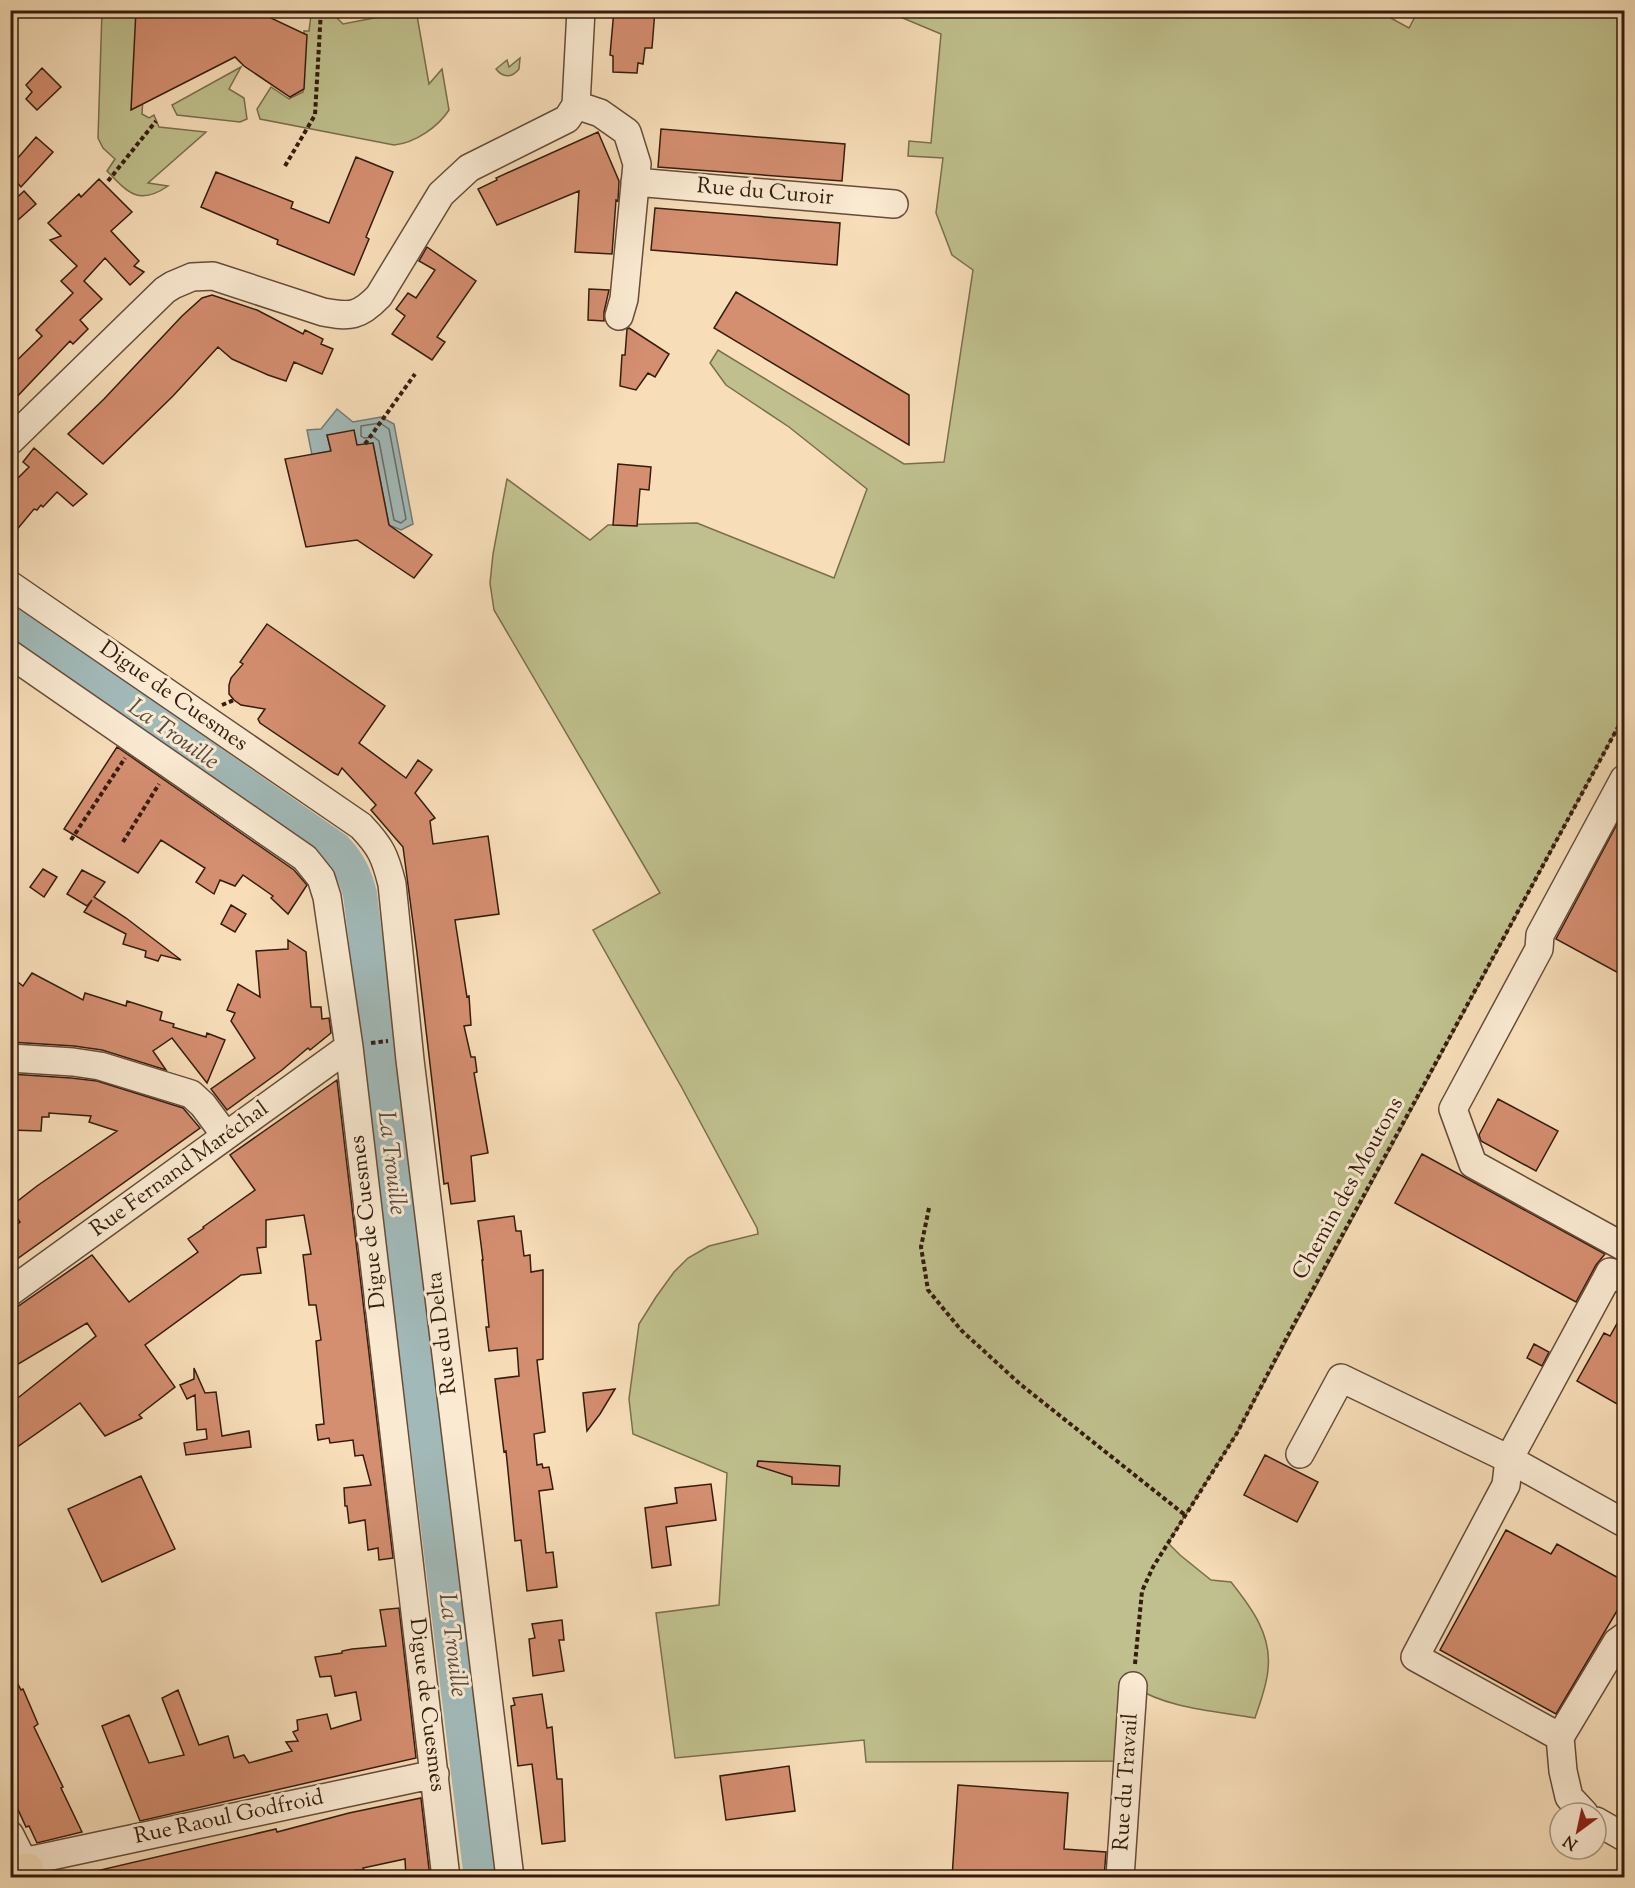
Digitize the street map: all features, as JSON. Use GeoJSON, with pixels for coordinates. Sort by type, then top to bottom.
{"type":"FeatureCollection","features":[{"type":"Feature","properties":{"kind":"street"},"geometry":{"type":"LineString","coordinates":[[10,441],[165,290],[192,276],[213,276],[323,312],[339,315],[356,315],[368,308],[379,296],[441,194],[469,168],[567,119],[576,105],[581,10]]}},
{"type":"Feature","properties":{"kind":"street"},"geometry":{"type":"LineString","coordinates":[[576,105],[600,113],[627,132],[637,164],[624,299],[619,316]]}},
{"type":"Feature","properties":{"kind":"street","name":"Rue du Curoir"},"geometry":{"type":"LineString","coordinates":[[635,182],[894,204]]}},
{"type":"Feature","properties":{"kind":"street","name":"Digue de Cuesmes"},"geometry":{"type":"LineString","coordinates":[[10,585],[336,808]]}},
{"type":"Feature","properties":{"kind":"street","name":"Digue de Cuesmes"},"geometry":{"type":"LineString","coordinates":[[10,654],[305,858],[321,878],[360,1045],[408,1561],[446,1878]]}},
{"type":"Feature","properties":{"kind":"street"},"geometry":{"type":"LineString","coordinates":[[1560,1737],[1414,1657],[1506,1485],[1509,1459],[1617,1276],[1624,1246],[1473,1164],[1452,1108],[1539,949],[1540,935],[1624,779]]}},
{"type":"Feature","properties":{"kind":"street","name":"Rue du Delta"},"geometry":{"type":"LineString","coordinates":[[336,808],[361,826],[375,841],[386,858],[392,884],[410,1060],[510,1878]]}},
{"type":"Feature","properties":{"kind":"street","name":"Rue Fernand Maréchal"},"geometry":{"type":"LineString","coordinates":[[10,1292],[226,1136],[360,1045]]}},
{"type":"Feature","properties":{"kind":"street"},"geometry":{"type":"LineString","coordinates":[[10,1058],[99,1066],[191,1094],[203,1105],[226,1136]]}},
{"type":"Feature","properties":{"kind":"street"},"geometry":{"type":"LineString","coordinates":[[1300,1454],[1341,1378],[1509,1459],[1624,1523]]}},
{"type":"Feature","properties":{"kind":"street"},"geometry":{"type":"LineString","coordinates":[[1573,1801],[1569,1797],[1563,1771],[1560,1737],[1617,1642],[1624,1637]]}},
{"type":"Feature","properties":{"kind":"street","name":"Rue du Travail"},"geometry":{"type":"LineString","coordinates":[[1120,1878],[1133,1686]]}},
{"type":"Feature","properties":{"kind":"street","name":"Rue Raoul Godfroid"},"geometry":{"type":"LineString","coordinates":[[28,1872],[435,1774]]}},
{"type":"Feature","properties":{"kind":"street"},"geometry":{"type":"LineString","coordinates":[[1608,1828],[1624,1837]]}},
{"type":"Feature","properties":{"kind":"street"},"geometry":{"type":"LineString","coordinates":[[10,1835],[28,1872]]}},
{"type":"Feature","properties":{"kind":"path"},"geometry":{"type":"LineString","coordinates":[[285,166],[315,115],[321,10]]}},
{"type":"Feature","properties":{"kind":"path"},"geometry":{"type":"LineString","coordinates":[[108,182],[156,121]]}},
{"type":"Feature","properties":{"kind":"path"},"geometry":{"type":"LineString","coordinates":[[365,444],[415,374]]}},
{"type":"Feature","properties":{"kind":"path","name":"Chemin des Moutons"},"geometry":{"type":"LineString","coordinates":[[1133,1686],[1142,1591],[1153,1567],[1237,1433],[1624,716]]}},
{"type":"Feature","properties":{"kind":"path"},"geometry":{"type":"LineString","coordinates":[[71,840],[136,741]]}},
{"type":"Feature","properties":{"kind":"path"},"geometry":{"type":"LineString","coordinates":[[123,842],[171,764]]}},
{"type":"Feature","properties":{"kind":"path"},"geometry":{"type":"LineString","coordinates":[[360,1045],[390,1040]]}},
{"type":"Feature","properties":{"kind":"path"},"geometry":{"type":"LineString","coordinates":[[929,1208],[921,1247],[928,1290],[961,1330],[1020,1384],[1185,1515]]}},
{"type":"Feature","properties":{"kind":"green space"},"geometry":{"type":"Polygon","coordinates":[[[416,10],[429,84],[442,69],[449,110],[425,133],[410,141],[394,145],[260,119],[257,109],[271,87],[289,99],[303,92],[304,31],[309,31],[311,15],[330,11],[343,24],[416,10]]]}},
{"type":"Feature","properties":{"kind":"green space"},"geometry":{"type":"Polygon","coordinates":[[[1376,10],[1409,28],[1418,11],[1493,10],[1494,13],[1519,10],[1624,11],[1624,716],[1237,1433],[1168,1543],[1211,1580],[1231,1582],[1246,1601],[1258,1622],[1267,1645],[1268,1669],[1265,1688],[1255,1718],[1176,1704],[1161,1700],[1133,1686],[1128,1761],[866,1762],[864,1740],[675,1758],[656,1613],[719,1605],[727,1473],[633,1434],[629,1399],[639,1324],[674,1272],[688,1258],[709,1246],[758,1234],[757,1228],[682,1088],[593,930],[660,893],[494,610],[490,583],[507,479],[590,540],[608,525],[697,523],[834,578],[867,489],[789,427],[726,385],[710,363],[718,350],[904,464],[944,462],[973,270],[952,255],[936,213],[943,158],[908,156],[909,141],[931,143],[941,34],[886,11],[1376,10]]]}},
{"type":"Feature","properties":{"kind":"green space"},"geometry":{"type":"Polygon","coordinates":[[[102,11],[148,11],[142,114],[149,118],[154,115],[159,127],[206,132],[148,183],[168,186],[149,195],[141,196],[128,191],[107,171],[115,159],[103,148],[98,138],[102,11]]]}},
{"type":"Feature","properties":{"kind":"green space"},"geometry":{"type":"Polygon","coordinates":[[[520,58],[519,69],[513,74],[505,75],[496,69],[507,60],[509,67],[520,58]]]}},
{"type":"Feature","properties":{"kind":"green space"},"geometry":{"type":"Polygon","coordinates":[[[241,67],[229,89],[244,98],[247,119],[240,122],[177,115],[172,105],[241,67]]]}},
{"type":"Feature","properties":{"kind":"water"},"geometry":{"type":"Polygon","coordinates":[[[337,409],[353,422],[381,417],[394,424],[413,524],[401,530],[389,525],[373,443],[357,446],[327,435],[331,451],[312,455],[307,430],[321,429],[337,409]]]}},
{"type":"Feature","properties":{"kind":"building"},"geometry":{"type":"Polygon","coordinates":[[[136,10],[254,10],[307,35],[304,89],[290,97],[244,66],[235,57],[131,110],[136,10]]]}},
{"type":"Feature","properties":{"kind":"building"},"geometry":{"type":"Polygon","coordinates":[[[614,10],[655,10],[652,48],[645,48],[643,64],[638,63],[637,73],[613,72],[613,56],[610,55],[614,10]]]}},
{"type":"Feature","properties":{"kind":"building"},"geometry":{"type":"Polygon","coordinates":[[[42,68],[61,87],[37,110],[26,99],[32,92],[26,85],[42,68]]]}},
{"type":"Feature","properties":{"kind":"building"},"geometry":{"type":"Polygon","coordinates":[[[661,129],[845,144],[842,181],[658,167],[661,129]]]}},
{"type":"Feature","properties":{"kind":"building"},"geometry":{"type":"Polygon","coordinates":[[[598,132],[619,181],[612,254],[575,252],[579,191],[497,225],[478,189],[497,180],[496,178],[598,132]]]}},
{"type":"Feature","properties":{"kind":"building"},"geometry":{"type":"Polygon","coordinates":[[[36,137],[53,152],[21,187],[10,175],[10,167],[36,137]]]}},
{"type":"Feature","properties":{"kind":"building"},"geometry":{"type":"Polygon","coordinates":[[[356,157],[393,172],[366,237],[369,239],[354,275],[277,244],[278,240],[201,207],[216,172],[293,202],[291,208],[329,223],[356,157]]]}},
{"type":"Feature","properties":{"kind":"building"},"geometry":{"type":"Polygon","coordinates":[[[99,179],[132,212],[111,231],[139,261],[134,266],[144,272],[130,285],[105,258],[84,281],[102,299],[80,320],[88,329],[73,344],[70,341],[10,404],[10,367],[42,336],[36,330],[73,293],[61,281],[77,266],[50,240],[61,236],[48,223],[79,194],[81,197],[99,179]]]}},
{"type":"Feature","properties":{"kind":"building"},"geometry":{"type":"Polygon","coordinates":[[[24,191],[36,204],[10,227],[10,204],[24,191]]]}},
{"type":"Feature","properties":{"kind":"building"},"geometry":{"type":"Polygon","coordinates":[[[655,208],[840,223],[837,265],[651,250],[655,208]]]}},
{"type":"Feature","properties":{"kind":"building"},"geometry":{"type":"Polygon","coordinates":[[[427,247],[476,281],[437,337],[445,342],[432,360],[392,334],[405,316],[396,309],[408,293],[416,298],[435,270],[419,261],[427,247]]]}},
{"type":"Feature","properties":{"kind":"building"},"geometry":{"type":"Polygon","coordinates":[[[589,289],[609,290],[604,321],[588,320],[589,289]]]}},
{"type":"Feature","properties":{"kind":"building"},"geometry":{"type":"Polygon","coordinates":[[[736,292],[909,395],[909,445],[714,328],[736,292]]]}},
{"type":"Feature","properties":{"kind":"building"},"geometry":{"type":"Polygon","coordinates":[[[212,295],[257,310],[303,334],[305,330],[323,339],[321,344],[333,349],[322,374],[294,362],[286,381],[232,359],[218,347],[173,396],[103,464],[68,434],[182,316],[202,298],[212,295]]]}},
{"type":"Feature","properties":{"kind":"building"},"geometry":{"type":"Polygon","coordinates":[[[629,328],[669,354],[655,377],[648,373],[636,390],[620,386],[622,355],[625,355],[627,329],[629,328]]]}},
{"type":"Feature","properties":{"kind":"building"},"geometry":{"type":"Polygon","coordinates":[[[354,430],[357,445],[373,443],[389,525],[432,555],[414,578],[357,540],[306,547],[285,459],[331,451],[327,435],[354,430]]]}},
{"type":"Feature","properties":{"kind":"building"},"geometry":{"type":"Polygon","coordinates":[[[34,448],[87,494],[73,506],[57,492],[43,507],[41,505],[37,510],[34,509],[10,538],[10,512],[18,504],[10,497],[10,486],[29,467],[23,462],[34,448]]]}},
{"type":"Feature","properties":{"kind":"building"},"geometry":{"type":"Polygon","coordinates":[[[618,464],[651,467],[649,490],[640,489],[637,526],[613,525],[618,464]]]}},
{"type":"Feature","properties":{"kind":"building"},"geometry":{"type":"Polygon","coordinates":[[[267,624],[385,706],[359,743],[406,778],[418,760],[432,770],[415,793],[435,818],[430,821],[433,844],[488,836],[499,914],[455,920],[467,997],[469,996],[471,1025],[464,1026],[471,1057],[475,1057],[477,1072],[474,1073],[488,1153],[471,1156],[475,1201],[451,1204],[448,1183],[444,1184],[403,847],[371,810],[376,805],[342,768],[338,775],[334,773],[260,723],[258,719],[265,709],[241,705],[229,694],[231,678],[243,664],[240,662],[267,624]]]}},
{"type":"Feature","properties":{"kind":"building"},"geometry":{"type":"Polygon","coordinates":[[[117,747],[294,870],[307,885],[288,914],[271,898],[273,896],[243,875],[235,886],[220,880],[214,894],[196,882],[205,868],[161,840],[138,873],[64,829],[117,747]]]}},
{"type":"Feature","properties":{"kind":"building"},"geometry":{"type":"Polygon","coordinates":[[[1624,811],[1624,976],[1556,939],[1624,811]]]}},
{"type":"Feature","properties":{"kind":"building"},"geometry":{"type":"Polygon","coordinates":[[[43,869],[57,877],[44,897],[30,887],[43,869]]]}},
{"type":"Feature","properties":{"kind":"building"},"geometry":{"type":"Polygon","coordinates":[[[82,870],[105,882],[94,897],[181,960],[161,955],[158,961],[145,957],[146,951],[123,944],[126,934],[84,912],[92,900],[87,906],[67,894],[82,870]]]}},
{"type":"Feature","properties":{"kind":"building"},"geometry":{"type":"Polygon","coordinates":[[[231,905],[246,914],[235,932],[221,924],[231,905]]]}},
{"type":"Feature","properties":{"kind":"building"},"geometry":{"type":"Polygon","coordinates":[[[288,940],[306,952],[311,1007],[321,1007],[322,1019],[329,1018],[331,1033],[227,1110],[211,1089],[255,1058],[231,1021],[235,1013],[227,1010],[238,984],[260,997],[256,951],[288,949],[288,940]]]}},
{"type":"Feature","properties":{"kind":"building"},"geometry":{"type":"Polygon","coordinates":[[[32,973],[83,1000],[85,993],[126,1006],[127,1001],[162,1012],[160,1020],[174,1024],[173,1027],[206,1037],[207,1033],[225,1040],[207,1083],[172,1038],[153,1051],[166,1070],[102,1050],[10,1042],[10,976],[23,986],[32,973]]]}},
{"type":"Feature","properties":{"kind":"building"},"geometry":{"type":"Polygon","coordinates":[[[10,1074],[97,1081],[183,1108],[200,1128],[10,1264],[10,1230],[20,1222],[10,1207],[117,1131],[89,1122],[91,1116],[49,1113],[49,1117],[42,1117],[41,1131],[10,1130],[10,1074]]]}},
{"type":"Feature","properties":{"kind":"building"},"geometry":{"type":"Polygon","coordinates":[[[337,1080],[393,1558],[379,1560],[378,1548],[368,1550],[365,1520],[349,1523],[344,1488],[371,1485],[363,1455],[355,1456],[353,1440],[330,1443],[329,1438],[318,1440],[316,1425],[324,1424],[316,1341],[321,1340],[316,1305],[309,1305],[303,1255],[311,1254],[304,1215],[266,1220],[266,1247],[257,1248],[261,1273],[241,1275],[145,1345],[175,1387],[139,1415],[142,1418],[105,1436],[80,1403],[10,1452],[10,1412],[18,1406],[14,1401],[96,1336],[87,1323],[10,1369],[10,1312],[92,1255],[129,1302],[198,1252],[188,1239],[255,1190],[230,1155],[337,1080]]]}},
{"type":"Feature","properties":{"kind":"building"},"geometry":{"type":"Polygon","coordinates":[[[1498,1099],[1558,1131],[1536,1171],[1481,1141],[1479,1135],[1498,1099]]]}},
{"type":"Feature","properties":{"kind":"building"},"geometry":{"type":"Polygon","coordinates":[[[1422,1154],[1605,1254],[1596,1265],[1576,1302],[1395,1203],[1422,1154]]]}},
{"type":"Feature","properties":{"kind":"building"},"geometry":{"type":"Polygon","coordinates":[[[514,1216],[516,1231],[521,1231],[524,1256],[530,1255],[531,1272],[543,1270],[543,1359],[537,1360],[545,1432],[534,1434],[537,1465],[542,1464],[543,1468],[549,1467],[553,1489],[539,1491],[546,1553],[553,1552],[557,1587],[527,1591],[521,1540],[515,1541],[506,1451],[504,1452],[495,1379],[519,1376],[517,1348],[489,1351],[486,1327],[489,1327],[478,1221],[514,1216]]]}},
{"type":"Feature","properties":{"kind":"building"},"geometry":{"type":"Polygon","coordinates":[[[1624,1311],[1624,1408],[1577,1381],[1604,1333],[1610,1336],[1624,1311]]]}},
{"type":"Feature","properties":{"kind":"building"},"geometry":{"type":"Polygon","coordinates":[[[1534,1344],[1549,1352],[1542,1366],[1527,1358],[1534,1344]]]}},
{"type":"Feature","properties":{"kind":"building"},"geometry":{"type":"Polygon","coordinates":[[[194,1368],[205,1393],[216,1392],[222,1436],[249,1431],[251,1447],[186,1455],[184,1443],[207,1439],[206,1429],[197,1430],[195,1395],[187,1399],[180,1385],[194,1379],[194,1368]]]}},
{"type":"Feature","properties":{"kind":"building"},"geometry":{"type":"Polygon","coordinates":[[[615,1389],[600,1414],[587,1431],[583,1393],[615,1389]]]}},
{"type":"Feature","properties":{"kind":"building"},"geometry":{"type":"Polygon","coordinates":[[[1265,1455],[1318,1482],[1297,1522],[1244,1495],[1265,1455]]]}},
{"type":"Feature","properties":{"kind":"building"},"geometry":{"type":"Polygon","coordinates":[[[758,1461],[840,1466],[839,1486],[792,1484],[792,1477],[757,1466],[758,1461]]]}},
{"type":"Feature","properties":{"kind":"building"},"geometry":{"type":"Polygon","coordinates":[[[141,1476],[175,1549],[102,1582],[68,1509],[141,1476]]]}},
{"type":"Feature","properties":{"kind":"building"},"geometry":{"type":"Polygon","coordinates":[[[711,1484],[716,1520],[666,1527],[671,1565],[652,1568],[645,1508],[677,1503],[675,1488],[711,1484]]]}},
{"type":"Feature","properties":{"kind":"building"},"geometry":{"type":"Polygon","coordinates":[[[1506,1530],[1551,1554],[1557,1544],[1624,1581],[1624,1599],[1556,1714],[1440,1650],[1506,1530]]]}},
{"type":"Feature","properties":{"kind":"building"},"geometry":{"type":"Polygon","coordinates":[[[399,1608],[416,1758],[140,1821],[102,1726],[129,1715],[149,1763],[184,1755],[162,1698],[178,1690],[199,1745],[228,1736],[234,1758],[244,1755],[249,1763],[292,1751],[286,1742],[298,1741],[293,1732],[298,1730],[297,1720],[327,1714],[331,1729],[361,1720],[356,1692],[335,1696],[331,1676],[320,1677],[315,1657],[352,1649],[386,1646],[380,1610],[399,1608]]]}},
{"type":"Feature","properties":{"kind":"building"},"geometry":{"type":"Polygon","coordinates":[[[562,1620],[564,1640],[559,1640],[564,1671],[533,1676],[529,1639],[535,1638],[532,1624],[562,1620]]]}},
{"type":"Feature","properties":{"kind":"building"},"geometry":{"type":"Polygon","coordinates":[[[10,1669],[21,1690],[23,1689],[38,1724],[34,1727],[82,1832],[37,1843],[29,1826],[26,1827],[10,1792],[10,1669]]]}},
{"type":"Feature","properties":{"kind":"building"},"geometry":{"type":"Polygon","coordinates":[[[542,1694],[547,1728],[552,1727],[557,1779],[562,1779],[565,1841],[542,1844],[532,1764],[518,1766],[511,1706],[515,1705],[513,1698],[542,1694]]]}},
{"type":"Feature","properties":{"kind":"building"},"geometry":{"type":"Polygon","coordinates":[[[789,1766],[795,1811],[726,1820],[720,1776],[789,1766]]]}},
{"type":"Feature","properties":{"kind":"building"},"geometry":{"type":"Polygon","coordinates":[[[958,1785],[1068,1793],[1064,1849],[1106,1852],[1104,1878],[952,1878],[958,1785]]]}},
{"type":"Feature","properties":{"kind":"building"},"geometry":{"type":"Polygon","coordinates":[[[421,1798],[430,1878],[406,1878],[405,1859],[363,1868],[364,1870],[355,1870],[357,1878],[96,1878],[96,1871],[421,1798]]]}},
{"type":"Feature","properties":{"kind":"waterway","name":"La Trouille"},"geometry":{"type":"LineString","coordinates":[[10,622],[336,849],[348,864],[356,881],[360,894],[481,1878]]}}]}
